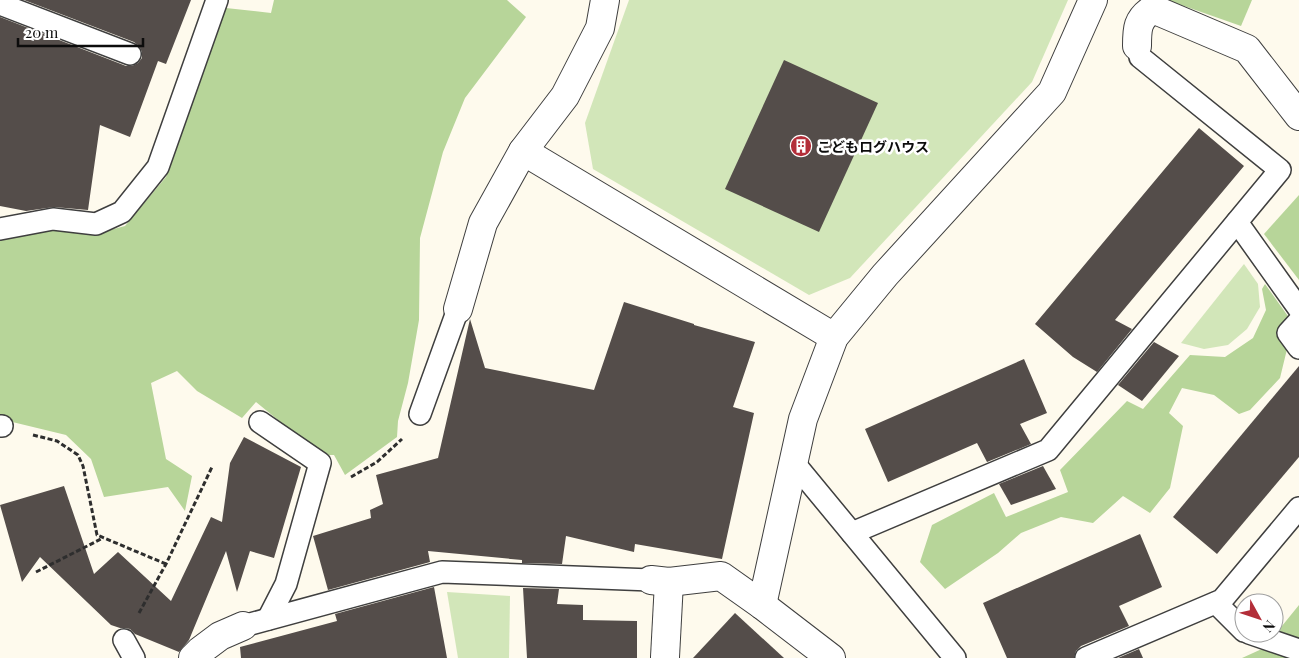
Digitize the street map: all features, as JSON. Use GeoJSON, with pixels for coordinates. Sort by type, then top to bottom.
{"type":"FeatureCollection","features":[{"type":"Feature","properties":{"kind":"street"},"geometry":{"type":"LineString","coordinates":[[458,309],[483,224],[523,151],[566,96],[600,28],[604,0]]}},
{"type":"Feature","properties":{"kind":"street"},"geometry":{"type":"LineString","coordinates":[[762,605],[803,419],[834,337],[885,275],[1052,92],[1093,0]]}},
{"type":"Feature","properties":{"kind":"street"},"geometry":{"type":"LineString","coordinates":[[1138,51],[1137,28],[1144,15],[1153,9],[1247,49],[1299,116]]}},
{"type":"Feature","properties":{"kind":"street"},"geometry":{"type":"LineString","coordinates":[[523,151],[834,337]]}},
{"type":"Feature","properties":{"kind":"street"},"geometry":{"type":"LineString","coordinates":[[665,657],[660,581],[721,576],[831,658]]}},
{"type":"Feature","properties":{"kind":"street"},"geometry":{"type":"LineString","coordinates":[[192,658],[220,636],[256,622]]}},
{"type":"Feature","properties":{"kind":"lane"},"geometry":{"type":"LineString","coordinates":[[0,229],[53,219],[96,224],[122,212],[158,167],[217,0]]}},
{"type":"Feature","properties":{"kind":"lane"},"geometry":{"type":"LineString","coordinates":[[0,4],[130,54]]}},
{"type":"Feature","properties":{"kind":"lane"},"geometry":{"type":"LineString","coordinates":[[852,533],[1048,450],[1280,170],[1138,51]]}},
{"type":"Feature","properties":{"kind":"lane"},"geometry":{"type":"LineString","coordinates":[[1237,222],[1299,309]]}},
{"type":"Feature","properties":{"kind":"lane"},"geometry":{"type":"LineString","coordinates":[[420,414],[458,309]]}},
{"type":"Feature","properties":{"kind":"lane"},"geometry":{"type":"LineString","coordinates":[[1299,321],[1288,333],[1299,348]]}},
{"type":"Feature","properties":{"kind":"lane"},"geometry":{"type":"LineString","coordinates":[[256,622],[286,584],[320,463],[260,422]]}},
{"type":"Feature","properties":{"kind":"lane"},"geometry":{"type":"LineString","coordinates":[[794,463],[955,658]]}},
{"type":"Feature","properties":{"kind":"lane"},"geometry":{"type":"LineString","coordinates":[[1086,658],[1222,600],[1299,508]]}},
{"type":"Feature","properties":{"kind":"lane"},"geometry":{"type":"LineString","coordinates":[[256,622],[442,572],[660,581]]}},
{"type":"Feature","properties":{"kind":"lane"},"geometry":{"type":"LineString","coordinates":[[1216,603],[1234,621]]}},
{"type":"Feature","properties":{"kind":"lane"},"geometry":{"type":"LineString","coordinates":[[1278,643],[1299,650]]}},
{"type":"Feature","properties":{"kind":"path"},"geometry":{"type":"LineString","coordinates":[[309,500],[378,462],[403,438],[420,414]]}},
{"type":"Feature","properties":{"kind":"path"},"geometry":{"type":"LineString","coordinates":[[1,426],[57,442],[78,455],[83,466],[97,535],[166,564]]}},
{"type":"Feature","properties":{"kind":"path"},"geometry":{"type":"LineString","coordinates":[[129,649],[166,564],[212,467]]}},
{"type":"Feature","properties":{"kind":"path"},"geometry":{"type":"LineString","coordinates":[[36,572],[103,538]]}},
{"type":"Feature","properties":{"kind":"green space"},"geometry":{"type":"Polygon","coordinates":[[[274,0],[507,0],[526,17],[465,98],[443,152],[420,238],[419,320],[408,383],[398,421],[397,437],[345,475],[334,455],[321,455],[256,402],[242,418],[197,391],[177,371],[151,383],[166,459],[192,476],[185,511],[168,487],[104,497],[91,459],[66,435],[0,419],[0,238],[52,229],[95,234],[125,226],[166,177],[226,8],[271,13],[274,0]]]}},
{"type":"Feature","properties":{"kind":"green space"},"geometry":{"type":"Polygon","coordinates":[[[629,0],[1068,0],[1032,82],[850,278],[809,295],[593,169],[585,123],[629,0]]]}},
{"type":"Feature","properties":{"kind":"green space"},"geometry":{"type":"Polygon","coordinates":[[[1167,0],[1252,0],[1241,26],[1167,0]]]}},
{"type":"Feature","properties":{"kind":"green space"},"geometry":{"type":"Polygon","coordinates":[[[1299,195],[1299,280],[1264,234],[1299,195]]]}},
{"type":"Feature","properties":{"kind":"green space"},"geometry":{"type":"Polygon","coordinates":[[[1244,264],[1258,284],[1260,307],[1247,329],[1228,345],[1204,349],[1181,343],[1244,264]]]}},
{"type":"Feature","properties":{"kind":"green space"},"geometry":{"type":"Polygon","coordinates":[[[1265,284],[1290,319],[1288,345],[1280,378],[1250,410],[1239,414],[1214,395],[1182,388],[1169,413],[1183,426],[1170,488],[1150,513],[1123,496],[1093,523],[1061,517],[1021,533],[998,553],[945,589],[920,562],[932,525],[994,493],[1006,517],[1068,492],[1060,470],[1127,401],[1143,409],[1190,355],[1225,357],[1253,338],[1266,310],[1262,289],[1265,284]]]}},
{"type":"Feature","properties":{"kind":"green space"},"geometry":{"type":"Polygon","coordinates":[[[447,592],[510,596],[509,658],[458,658],[447,592]]]}},
{"type":"Feature","properties":{"kind":"green space"},"geometry":{"type":"Polygon","coordinates":[[[1299,605],[1299,658],[1242,658],[1264,648],[1268,643],[1284,643],[1284,623],[1299,605]]]}},
{"type":"Feature","properties":{"kind":"building"},"geometry":{"type":"Polygon","coordinates":[[[24,0],[191,0],[166,64],[158,61],[130,137],[100,125],[88,210],[54,207],[26,211],[0,206],[0,17],[126,66],[138,63],[142,58],[142,52],[134,42],[24,0]]]}},
{"type":"Feature","properties":{"kind":"building","name":"こどもログハウス"},"geometry":{"type":"Polygon","coordinates":[[[784,60],[878,103],[819,232],[725,189],[784,60]]]}},
{"type":"Feature","properties":{"kind":"building"},"geometry":{"type":"Polygon","coordinates":[[[1199,128],[1244,166],[1115,320],[1132,329],[1097,372],[1073,357],[1035,324],[1199,128]]]}},
{"type":"Feature","properties":{"kind":"building"},"geometry":{"type":"Polygon","coordinates":[[[624,302],[694,325],[755,342],[733,407],[754,413],[722,559],[635,544],[634,552],[566,536],[562,564],[522,563],[522,560],[428,551],[430,562],[328,590],[313,536],[371,518],[370,510],[383,504],[376,475],[438,458],[470,319],[485,368],[594,390],[624,302]]]}},
{"type":"Feature","properties":{"kind":"building"},"geometry":{"type":"Polygon","coordinates":[[[1154,342],[1179,356],[1142,401],[1118,385],[1154,342]]]}},
{"type":"Feature","properties":{"kind":"building"},"geometry":{"type":"Polygon","coordinates":[[[1024,359],[1047,413],[1020,424],[1031,444],[987,462],[977,443],[888,482],[865,429],[1024,359]]]}},
{"type":"Feature","properties":{"kind":"building"},"geometry":{"type":"Polygon","coordinates":[[[1299,366],[1299,457],[1217,554],[1173,517],[1299,366]]]}},
{"type":"Feature","properties":{"kind":"building"},"geometry":{"type":"Polygon","coordinates":[[[244,437],[301,467],[274,558],[250,551],[237,592],[226,551],[189,640],[179,652],[135,634],[130,629],[111,625],[40,557],[22,582],[0,505],[64,486],[94,574],[118,552],[171,601],[211,517],[222,522],[230,463],[244,437]]]}},
{"type":"Feature","properties":{"kind":"building"},"geometry":{"type":"Polygon","coordinates":[[[1043,466],[1056,489],[1011,505],[999,484],[1043,466]]]}},
{"type":"Feature","properties":{"kind":"building"},"geometry":{"type":"Polygon","coordinates":[[[1140,534],[1162,587],[1119,606],[1129,626],[1081,646],[1076,651],[1074,658],[1007,658],[983,603],[1140,534]]]}},
{"type":"Feature","properties":{"kind":"building"},"geometry":{"type":"Polygon","coordinates":[[[434,587],[447,658],[241,658],[240,647],[337,621],[335,614],[434,587]]]}},
{"type":"Feature","properties":{"kind":"building"},"geometry":{"type":"Polygon","coordinates":[[[523,588],[559,589],[557,604],[583,605],[583,620],[637,621],[637,658],[527,658],[523,588]]]}},
{"type":"Feature","properties":{"kind":"building"},"geometry":{"type":"Polygon","coordinates":[[[735,613],[784,658],[693,658],[735,613]]]}},
{"type":"Feature","properties":{"kind":"building"},"geometry":{"type":"Polygon","coordinates":[[[1139,649],[1143,658],[1118,658],[1139,649]]]}},
{"type":"Feature","properties":{"kind":"place","name":"こどもログハウス"},"geometry":{"type":"Point","coordinates":[801,146]}}]}
